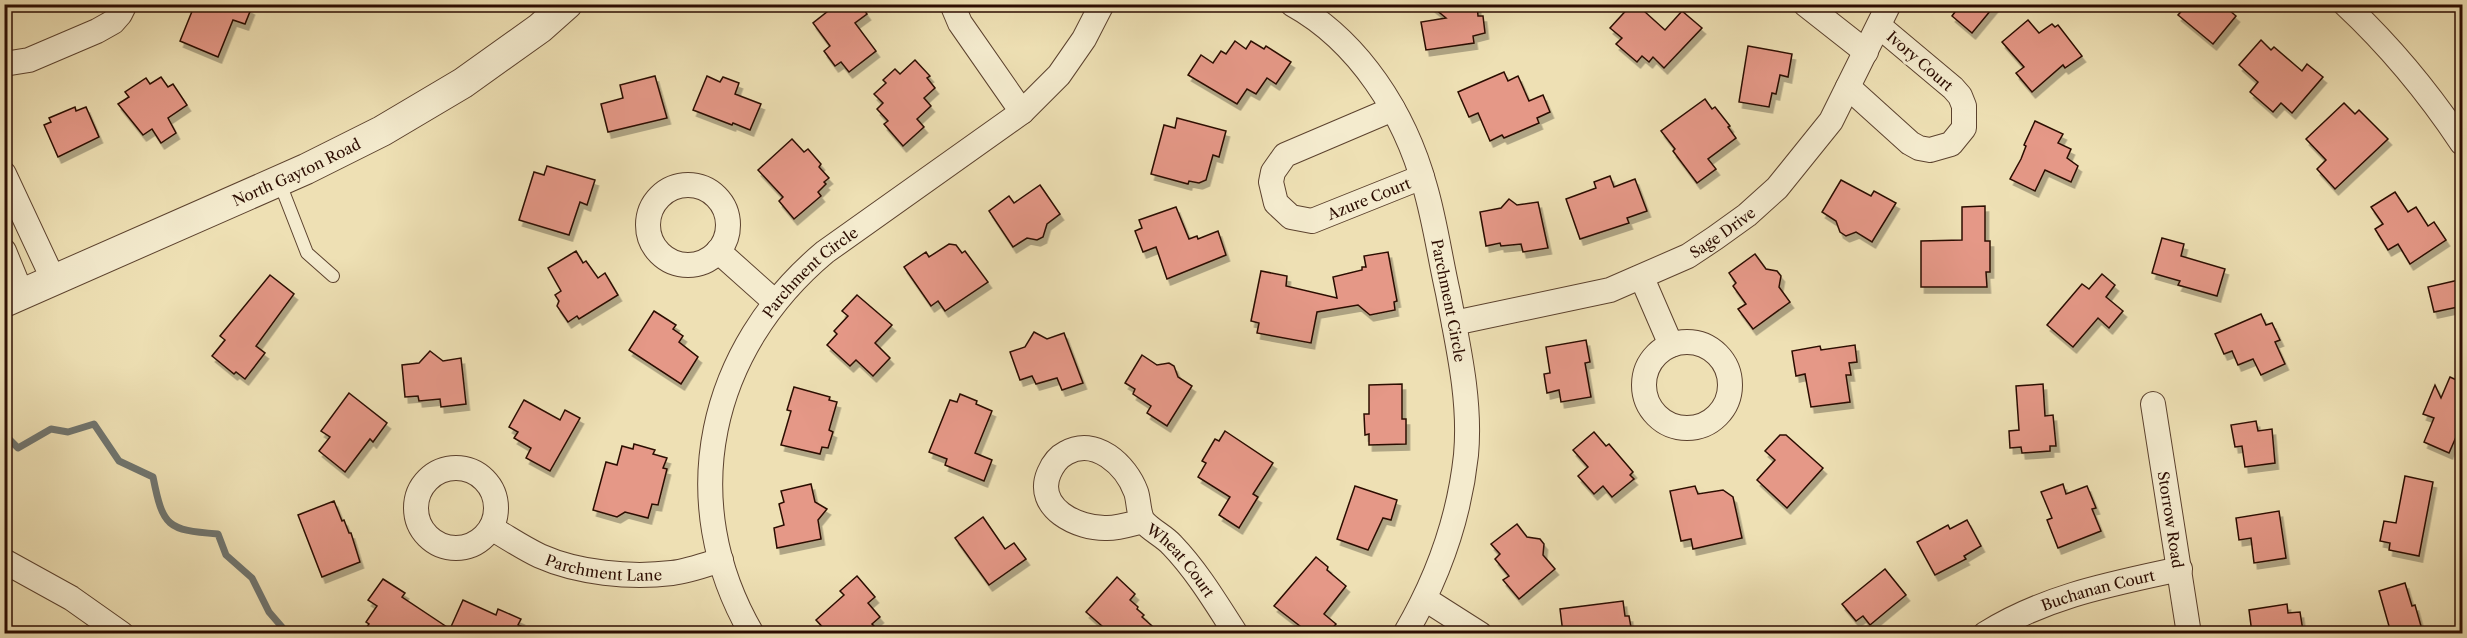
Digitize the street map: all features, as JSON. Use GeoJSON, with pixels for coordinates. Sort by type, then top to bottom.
{"type":"FeatureCollection","features":[{"type":"Feature","properties":{"kind":"street"},"geometry":{"type":"LineString","coordinates":[[4,64],[30,60],[97,31],[112,22],[125,4]]}},
{"type":"Feature","properties":{"kind":"street","name":"North Gayton Road"},"geometry":{"type":"LineString","coordinates":[[14,298],[279,181],[382,130],[463,83],[540,28],[567,4]]}},
{"type":"Feature","properties":{"kind":"street"},"geometry":{"type":"LineString","coordinates":[[952,4],[960,23],[1022,112]]}},
{"type":"Feature","properties":{"kind":"street","name":"Parchment Circle"},"geometry":{"type":"LineString","coordinates":[[752,633],[735,602],[721,561],[711,500],[712,451],[720,410],[733,369],[754,330],[798,274],[825,252],[1022,112],[1059,75],[1084,39],[1101,4]]}},
{"type":"Feature","properties":{"kind":"street"},"geometry":{"type":"LineString","coordinates":[[1805,4],[1866,52]]}},
{"type":"Feature","properties":{"kind":"street","name":"Sage Drive"},"geometry":{"type":"LineString","coordinates":[[1454,323],[1610,290],[1688,256],[1747,215],[1777,188],[1831,121],[1889,4]]}},
{"type":"Feature","properties":{"kind":"street"},"geometry":{"type":"LineString","coordinates":[[2345,4],[2376,33],[2421,85],[2463,143]]}},
{"type":"Feature","properties":{"kind":"street","name":"Parchment Circle"},"geometry":{"type":"LineString","coordinates":[[1298,6],[1352,52],[1368,70],[1393,109],[1422,177],[1454,323],[1464,382],[1466,454],[1455,518],[1446,550],[1425,599],[1405,633]]}},
{"type":"Feature","properties":{"kind":"street","name":"Ivory Court"},"geometry":{"type":"LineString","coordinates":[[1848,87],[1910,143],[1919,148],[1930,150],[1951,144],[1964,128],[1966,117],[1960,96],[1879,26]]}},
{"type":"Feature","properties":{"kind":"street","name":"Azure Court"},"geometry":{"type":"LineString","coordinates":[[1393,109],[1285,155],[1273,172],[1271,182],[1276,203],[1291,217],[1312,221],[1422,177]]}},
{"type":"Feature","properties":{"kind":"street"},"geometry":{"type":"LineString","coordinates":[[4,174],[54,281]]}},
{"type":"Feature","properties":{"kind":"street"},"geometry":{"type":"LineString","coordinates":[[4,251],[14,298]]}},
{"type":"Feature","properties":{"kind":"street"},"geometry":{"type":"LineString","coordinates":[[718,251],[775,302]]}},
{"type":"Feature","properties":{"kind":"street"},"geometry":{"type":"LineString","coordinates":[[1642,278],[1671,345]]}},
{"type":"Feature","properties":{"kind":"street","name":"Storrow Road"},"geometry":{"type":"LineString","coordinates":[[2153,404],[2189,633]]}},
{"type":"Feature","properties":{"kind":"street","name":"Wheat Court"},"geometry":{"type":"LineString","coordinates":[[1143,521],[1171,544],[1190,566],[1236,633]]}},
{"type":"Feature","properties":{"kind":"street","name":"Parchment Lane"},"geometry":{"type":"LineString","coordinates":[[491,528],[540,556],[567,565],[606,572],[640,575],[674,573],[721,561]]}},
{"type":"Feature","properties":{"kind":"street"},"geometry":{"type":"LineString","coordinates":[[4,561],[71,598],[122,633]]}},
{"type":"Feature","properties":{"kind":"street","name":"Buchanan Court"},"geometry":{"type":"LineString","coordinates":[[1984,633],[2006,620],[2052,601],[2098,586],[2180,569]]}},
{"type":"Feature","properties":{"kind":"street"},"geometry":{"type":"LineString","coordinates":[[1425,599],[1480,633]]}},
{"type":"Feature","properties":{"kind":"lane"},"geometry":{"type":"LineString","coordinates":[[279,181],[307,253],[333,276]]}},
{"type":"Feature","properties":{"kind":"building"},"geometry":{"type":"Polygon","coordinates":[[[195,4],[241,4],[251,9],[245,24],[233,20],[218,57],[180,41],[195,4]]]}},
{"type":"Feature","properties":{"kind":"building"},"geometry":{"type":"Polygon","coordinates":[[[837,4],[860,4],[867,14],[855,23],[876,51],[849,72],[841,62],[835,66],[824,51],[830,46],[813,23],[837,4]]]}},
{"type":"Feature","properties":{"kind":"building"},"geometry":{"type":"Polygon","coordinates":[[[1429,4],[1477,4],[1478,16],[1483,16],[1485,33],[1473,36],[1474,43],[1426,50],[1421,22],[1446,18],[1429,4]]]}},
{"type":"Feature","properties":{"kind":"building"},"geometry":{"type":"Polygon","coordinates":[[[1632,4],[1644,11],[1665,30],[1682,11],[1702,28],[1664,68],[1653,57],[1649,62],[1642,56],[1637,62],[1616,44],[1622,38],[1610,28],[1632,4]]]}},
{"type":"Feature","properties":{"kind":"building"},"geometry":{"type":"Polygon","coordinates":[[[1961,4],[1996,4],[1972,33],[1952,16],[1961,4]]]}},
{"type":"Feature","properties":{"kind":"building"},"geometry":{"type":"Polygon","coordinates":[[[2188,4],[2222,4],[2236,16],[2213,44],[2178,15],[2188,4]]]}},
{"type":"Feature","properties":{"kind":"building"},"geometry":{"type":"Polygon","coordinates":[[[2028,20],[2039,33],[2052,24],[2055,27],[2058,25],[2082,56],[2065,68],[2063,65],[2032,92],[2016,73],[2024,67],[2002,42],[2028,20]]]}},
{"type":"Feature","properties":{"kind":"building"},"geometry":{"type":"Polygon","coordinates":[[[2261,40],[2271,50],[2274,47],[2302,71],[2307,64],[2323,77],[2292,113],[2281,103],[2273,112],[2250,92],[2258,82],[2239,65],[2261,40]]]}},
{"type":"Feature","properties":{"kind":"building"},"geometry":{"type":"Polygon","coordinates":[[[1235,41],[1246,49],[1251,41],[1264,49],[1266,46],[1291,62],[1276,84],[1267,78],[1256,94],[1247,89],[1237,104],[1188,75],[1201,55],[1213,63],[1221,51],[1226,54],[1235,41]]]}},
{"type":"Feature","properties":{"kind":"building"},"geometry":{"type":"Polygon","coordinates":[[[1748,46],[1792,54],[1788,77],[1780,75],[1776,94],[1772,93],[1769,107],[1739,102],[1748,46]]]}},
{"type":"Feature","properties":{"kind":"building"},"geometry":{"type":"Polygon","coordinates":[[[915,60],[930,76],[927,78],[935,88],[924,98],[931,106],[917,119],[924,127],[903,146],[884,124],[888,121],[877,109],[883,103],[874,94],[886,83],[883,80],[895,69],[900,74],[915,60]]]}},
{"type":"Feature","properties":{"kind":"building"},"geometry":{"type":"Polygon","coordinates":[[[1504,72],[1508,81],[1518,76],[1529,101],[1543,95],[1550,112],[1537,118],[1539,123],[1504,138],[1502,135],[1490,141],[1478,113],[1469,117],[1458,92],[1504,72]]]}},
{"type":"Feature","properties":{"kind":"building"},"geometry":{"type":"Polygon","coordinates":[[[655,76],[667,118],[608,132],[601,104],[623,98],[620,85],[655,76]]]}},
{"type":"Feature","properties":{"kind":"building"},"geometry":{"type":"Polygon","coordinates":[[[707,76],[720,82],[723,77],[739,83],[735,94],[761,104],[750,130],[693,110],[707,76]]]}},
{"type":"Feature","properties":{"kind":"building"},"geometry":{"type":"Polygon","coordinates":[[[161,77],[168,87],[173,84],[187,105],[168,118],[176,133],[161,143],[152,129],[143,135],[118,104],[129,97],[125,92],[146,78],[150,84],[161,77]]]}},
{"type":"Feature","properties":{"kind":"building"},"geometry":{"type":"Polygon","coordinates":[[[1705,99],[1712,109],[1715,107],[1736,138],[1708,159],[1716,169],[1697,183],[1661,131],[1705,99]]]}},
{"type":"Feature","properties":{"kind":"building"},"geometry":{"type":"Polygon","coordinates":[[[2344,103],[2355,114],[2359,110],[2388,139],[2335,189],[2317,169],[2326,160],[2306,139],[2344,103]]]}},
{"type":"Feature","properties":{"kind":"building"},"geometry":{"type":"Polygon","coordinates":[[[75,107],[76,111],[86,107],[99,137],[58,157],[44,125],[51,122],[49,118],[75,107]]]}},
{"type":"Feature","properties":{"kind":"building"},"geometry":{"type":"Polygon","coordinates":[[[1177,118],[1226,131],[1219,157],[1213,155],[1206,180],[1199,183],[1189,181],[1188,184],[1151,174],[1164,125],[1175,128],[1177,118]]]}},
{"type":"Feature","properties":{"kind":"building"},"geometry":{"type":"Polygon","coordinates":[[[2035,121],[2063,134],[2058,143],[2071,149],[2067,158],[2078,166],[2071,182],[2045,170],[2035,191],[2010,179],[2021,159],[2026,146],[2024,145],[2035,121]]]}},
{"type":"Feature","properties":{"kind":"building"},"geometry":{"type":"Polygon","coordinates":[[[792,139],[804,152],[808,149],[829,178],[818,192],[821,196],[794,219],[779,201],[783,197],[758,170],[792,139]]]}},
{"type":"Feature","properties":{"kind":"building"},"geometry":{"type":"Polygon","coordinates":[[[547,166],[595,180],[587,205],[580,202],[569,235],[519,220],[534,172],[544,175],[547,166]]]}},
{"type":"Feature","properties":{"kind":"building"},"geometry":{"type":"Polygon","coordinates":[[[1610,176],[1614,187],[1635,179],[1647,211],[1627,218],[1629,223],[1580,239],[1566,199],[1596,188],[1594,182],[1610,176]]]}},
{"type":"Feature","properties":{"kind":"building"},"geometry":{"type":"Polygon","coordinates":[[[1841,180],[1871,196],[1874,191],[1896,203],[1872,242],[1856,232],[1846,236],[1840,232],[1836,221],[1822,212],[1841,180]]]}},
{"type":"Feature","properties":{"kind":"building"},"geometry":{"type":"Polygon","coordinates":[[[1040,185],[1060,214],[1047,224],[1043,237],[1037,240],[1027,238],[1013,247],[989,211],[1009,196],[1014,203],[1040,185]]]}},
{"type":"Feature","properties":{"kind":"building"},"geometry":{"type":"Polygon","coordinates":[[[2395,192],[2408,212],[2416,207],[2428,226],[2434,222],[2446,240],[2410,264],[2398,244],[2388,250],[2375,229],[2383,224],[2371,207],[2395,192]]]}},
{"type":"Feature","properties":{"kind":"building"},"geometry":{"type":"Polygon","coordinates":[[[1509,199],[1517,205],[1538,202],[1548,248],[1523,252],[1521,244],[1501,246],[1500,243],[1486,246],[1480,212],[1501,208],[1509,199]]]}},
{"type":"Feature","properties":{"kind":"building"},"geometry":{"type":"Polygon","coordinates":[[[1985,206],[1985,241],[1990,241],[1990,272],[1986,272],[1987,287],[1921,287],[1921,241],[1962,240],[1962,207],[1985,206]]]}},
{"type":"Feature","properties":{"kind":"building"},"geometry":{"type":"Polygon","coordinates":[[[1176,207],[1189,239],[1197,236],[1198,239],[1218,231],[1226,255],[1167,279],[1156,247],[1143,252],[1135,231],[1142,228],[1139,220],[1176,207]]]}},
{"type":"Feature","properties":{"kind":"building"},"geometry":{"type":"Polygon","coordinates":[[[2162,238],[2184,244],[2181,256],[2225,269],[2217,296],[2178,285],[2180,281],[2152,273],[2162,238]]]}},
{"type":"Feature","properties":{"kind":"building"},"geometry":{"type":"Polygon","coordinates":[[[949,244],[956,245],[962,253],[965,251],[988,282],[945,311],[938,301],[931,306],[904,267],[926,252],[929,257],[949,244]]]}},
{"type":"Feature","properties":{"kind":"building"},"geometry":{"type":"Polygon","coordinates":[[[576,251],[583,263],[586,261],[598,278],[605,273],[618,295],[579,319],[577,316],[568,322],[557,306],[559,301],[555,295],[561,291],[548,268],[576,251]]]}},
{"type":"Feature","properties":{"kind":"building"},"geometry":{"type":"Polygon","coordinates":[[[1388,252],[1397,301],[1394,302],[1395,310],[1370,315],[1358,305],[1317,312],[1311,343],[1257,333],[1259,323],[1251,321],[1261,271],[1287,276],[1286,286],[1337,298],[1333,277],[1362,270],[1362,267],[1366,267],[1364,256],[1388,252]]]}},
{"type":"Feature","properties":{"kind":"building"},"geometry":{"type":"Polygon","coordinates":[[[1755,254],[1766,269],[1777,271],[1781,276],[1779,287],[1790,302],[1753,329],[1738,309],[1746,304],[1733,286],[1736,283],[1729,273],[1755,254]]]}},
{"type":"Feature","properties":{"kind":"building"},"geometry":{"type":"Polygon","coordinates":[[[2102,274],[2115,285],[2106,297],[2123,311],[2109,328],[2098,318],[2073,347],[2047,325],[2082,284],[2089,289],[2102,274]]]}},
{"type":"Feature","properties":{"kind":"building"},"geometry":{"type":"Polygon","coordinates":[[[270,275],[294,294],[256,346],[265,353],[245,379],[236,372],[234,374],[212,356],[225,340],[220,336],[270,275]]]}},
{"type":"Feature","properties":{"kind":"building"},"geometry":{"type":"Polygon","coordinates":[[[2463,279],[2463,306],[2434,312],[2428,287],[2463,279]]]}},
{"type":"Feature","properties":{"kind":"building"},"geometry":{"type":"Polygon","coordinates":[[[857,295],[892,325],[875,343],[890,358],[873,376],[856,360],[850,366],[827,345],[837,334],[834,331],[848,316],[842,311],[857,295]]]}},
{"type":"Feature","properties":{"kind":"building"},"geometry":{"type":"Polygon","coordinates":[[[654,311],[676,325],[673,329],[683,336],[679,342],[698,357],[681,384],[629,350],[654,311]]]}},
{"type":"Feature","properties":{"kind":"building"},"geometry":{"type":"Polygon","coordinates":[[[2261,314],[2266,325],[2272,323],[2280,340],[2275,342],[2285,364],[2261,375],[2253,359],[2238,365],[2232,351],[2224,354],[2215,334],[2261,314]]]}},
{"type":"Feature","properties":{"kind":"building"},"geometry":{"type":"Polygon","coordinates":[[[1034,332],[1047,339],[1064,333],[1083,383],[1062,390],[1057,378],[1036,384],[1032,376],[1020,380],[1010,352],[1025,347],[1034,332]]]}},
{"type":"Feature","properties":{"kind":"building"},"geometry":{"type":"Polygon","coordinates":[[[1586,340],[1590,362],[1585,363],[1591,397],[1561,402],[1559,390],[1547,393],[1544,374],[1550,373],[1546,347],[1586,340]]]}},
{"type":"Feature","properties":{"kind":"building"},"geometry":{"type":"Polygon","coordinates":[[[1855,345],[1857,362],[1849,363],[1851,375],[1846,375],[1850,402],[1811,407],[1805,374],[1796,376],[1792,351],[1820,346],[1821,350],[1855,345]]]}},
{"type":"Feature","properties":{"kind":"building"},"geometry":{"type":"Polygon","coordinates":[[[430,351],[443,361],[461,358],[466,404],[441,407],[440,399],[419,401],[418,396],[405,397],[402,365],[419,363],[430,351]]]}},
{"type":"Feature","properties":{"kind":"building"},"geometry":{"type":"Polygon","coordinates":[[[1142,355],[1157,365],[1169,363],[1174,366],[1178,377],[1192,386],[1167,426],[1147,413],[1151,406],[1133,394],[1135,389],[1125,383],[1142,355]]]}},
{"type":"Feature","properties":{"kind":"building"},"geometry":{"type":"Polygon","coordinates":[[[2450,377],[2463,383],[2463,421],[2449,453],[2424,442],[2434,418],[2423,414],[2435,385],[2441,398],[2450,377]]]}},
{"type":"Feature","properties":{"kind":"building"},"geometry":{"type":"Polygon","coordinates":[[[1402,384],[1402,419],[1406,419],[1406,444],[1369,445],[1369,434],[1365,435],[1364,414],[1369,414],[1369,385],[1402,384]]]}},
{"type":"Feature","properties":{"kind":"building"},"geometry":{"type":"Polygon","coordinates":[[[2043,384],[2045,416],[2053,415],[2056,446],[2050,446],[2050,451],[2022,453],[2021,447],[2010,448],[2009,431],[2019,430],[2016,386],[2043,384]]]}},
{"type":"Feature","properties":{"kind":"building"},"geometry":{"type":"Polygon","coordinates":[[[794,387],[830,397],[829,400],[837,402],[829,430],[833,432],[828,448],[822,447],[820,454],[781,445],[791,411],[787,410],[794,387]]]}},
{"type":"Feature","properties":{"kind":"building"},"geometry":{"type":"Polygon","coordinates":[[[349,393],[387,423],[373,442],[370,439],[345,472],[319,451],[330,437],[321,431],[349,393]]]}},
{"type":"Feature","properties":{"kind":"building"},"geometry":{"type":"Polygon","coordinates":[[[960,394],[992,411],[975,453],[992,460],[984,481],[945,465],[947,459],[929,452],[950,400],[957,402],[960,394]]]}},
{"type":"Feature","properties":{"kind":"building"},"geometry":{"type":"Polygon","coordinates":[[[524,400],[560,420],[565,410],[580,418],[550,471],[526,458],[531,448],[514,438],[518,432],[509,427],[524,400]]]}},
{"type":"Feature","properties":{"kind":"building"},"geometry":{"type":"Polygon","coordinates":[[[2256,421],[2258,431],[2272,429],[2275,463],[2245,467],[2242,446],[2235,447],[2231,425],[2256,421]]]}},
{"type":"Feature","properties":{"kind":"building"},"geometry":{"type":"Polygon","coordinates":[[[1225,431],[1273,463],[1253,494],[1258,497],[1239,528],[1219,515],[1230,497],[1198,477],[1206,463],[1202,461],[1215,439],[1219,441],[1225,431]]]}},
{"type":"Feature","properties":{"kind":"building"},"geometry":{"type":"Polygon","coordinates":[[[1594,432],[1606,446],[1609,444],[1633,472],[1630,475],[1634,479],[1612,497],[1603,486],[1594,494],[1578,476],[1588,467],[1573,450],[1594,432]]]}},
{"type":"Feature","properties":{"kind":"building"},"geometry":{"type":"Polygon","coordinates":[[[1780,435],[1786,435],[1823,468],[1787,508],[1757,480],[1775,460],[1765,451],[1780,435]]]}},
{"type":"Feature","properties":{"kind":"building"},"geometry":{"type":"Polygon","coordinates":[[[634,444],[655,450],[653,454],[667,458],[663,468],[667,469],[658,505],[652,504],[648,518],[625,512],[617,517],[593,510],[606,462],[617,465],[622,446],[633,449],[634,444]]]}},
{"type":"Feature","properties":{"kind":"building"},"geometry":{"type":"Polygon","coordinates":[[[2405,476],[2433,482],[2419,556],[2389,550],[2390,543],[2380,541],[2384,521],[2396,523],[2405,476]]]}},
{"type":"Feature","properties":{"kind":"building"},"geometry":{"type":"Polygon","coordinates":[[[811,484],[815,502],[827,509],[818,520],[821,539],[777,548],[774,528],[784,525],[779,504],[784,502],[781,491],[811,484]]]}},
{"type":"Feature","properties":{"kind":"building"},"geometry":{"type":"Polygon","coordinates":[[[2063,484],[2066,494],[2087,486],[2096,508],[2092,509],[2101,531],[2058,548],[2047,520],[2052,518],[2041,492],[2063,484]]]}},
{"type":"Feature","properties":{"kind":"building"},"geometry":{"type":"Polygon","coordinates":[[[1355,486],[1397,500],[1391,520],[1383,518],[1368,550],[1337,539],[1355,486]]]}},
{"type":"Feature","properties":{"kind":"building"},"geometry":{"type":"Polygon","coordinates":[[[1695,486],[1698,494],[1723,490],[1733,497],[1742,538],[1693,549],[1691,539],[1681,541],[1670,491],[1695,486]]]}},
{"type":"Feature","properties":{"kind":"building"},"geometry":{"type":"Polygon","coordinates":[[[334,501],[342,521],[344,520],[351,533],[360,562],[322,577],[298,515],[334,501]]]}},
{"type":"Feature","properties":{"kind":"building"},"geometry":{"type":"Polygon","coordinates":[[[2279,511],[2286,558],[2254,563],[2251,538],[2239,540],[2236,518],[2279,511]]]}},
{"type":"Feature","properties":{"kind":"building"},"geometry":{"type":"Polygon","coordinates":[[[983,517],[1005,549],[1014,543],[1026,559],[989,585],[955,538],[983,517]]]}},
{"type":"Feature","properties":{"kind":"building"},"geometry":{"type":"Polygon","coordinates":[[[1967,520],[1981,546],[1964,556],[1966,559],[1935,575],[1917,542],[1948,525],[1950,529],[1967,520]]]}},
{"type":"Feature","properties":{"kind":"building"},"geometry":{"type":"Polygon","coordinates":[[[1517,524],[1527,537],[1540,539],[1544,544],[1543,555],[1555,569],[1519,599],[1503,580],[1509,576],[1495,559],[1500,554],[1491,544],[1517,524]]]}},
{"type":"Feature","properties":{"kind":"building"},"geometry":{"type":"Polygon","coordinates":[[[1316,557],[1346,586],[1324,614],[1336,624],[1328,633],[1309,633],[1274,606],[1316,557]]]}},
{"type":"Feature","properties":{"kind":"building"},"geometry":{"type":"Polygon","coordinates":[[[1885,569],[1906,595],[1870,625],[1863,616],[1856,621],[1842,604],[1885,569]]]}},
{"type":"Feature","properties":{"kind":"building"},"geometry":{"type":"Polygon","coordinates":[[[857,576],[875,597],[868,603],[880,617],[872,624],[881,633],[828,633],[816,620],[844,595],[840,591],[857,576]]]}},
{"type":"Feature","properties":{"kind":"building"},"geometry":{"type":"Polygon","coordinates":[[[1117,577],[1135,594],[1130,600],[1144,615],[1142,617],[1160,633],[1110,633],[1086,612],[1117,577]]]}},
{"type":"Feature","properties":{"kind":"building"},"geometry":{"type":"Polygon","coordinates":[[[383,579],[405,593],[402,597],[450,629],[463,600],[496,615],[498,609],[521,619],[518,625],[536,633],[362,633],[369,624],[366,622],[377,606],[368,600],[383,579]]]}},
{"type":"Feature","properties":{"kind":"building"},"geometry":{"type":"Polygon","coordinates":[[[2405,583],[2412,606],[2415,605],[2423,633],[2391,633],[2379,591],[2405,583]]]}},
{"type":"Feature","properties":{"kind":"building"},"geometry":{"type":"Polygon","coordinates":[[[1623,601],[1625,616],[1629,616],[1632,633],[1563,633],[1560,609],[1623,601]]]}},
{"type":"Feature","properties":{"kind":"building"},"geometry":{"type":"Polygon","coordinates":[[[2287,604],[2288,613],[2300,612],[2303,631],[2252,633],[2249,610],[2287,604]]]}},
{"type":"Feature","properties":{"kind":"waterway"},"geometry":{"type":"LineString","coordinates":[[4,434],[18,448],[51,429],[68,432],[94,424],[119,461],[153,477],[160,506],[170,523],[188,530],[218,534],[226,555],[252,578],[269,612],[288,634]]}}]}
